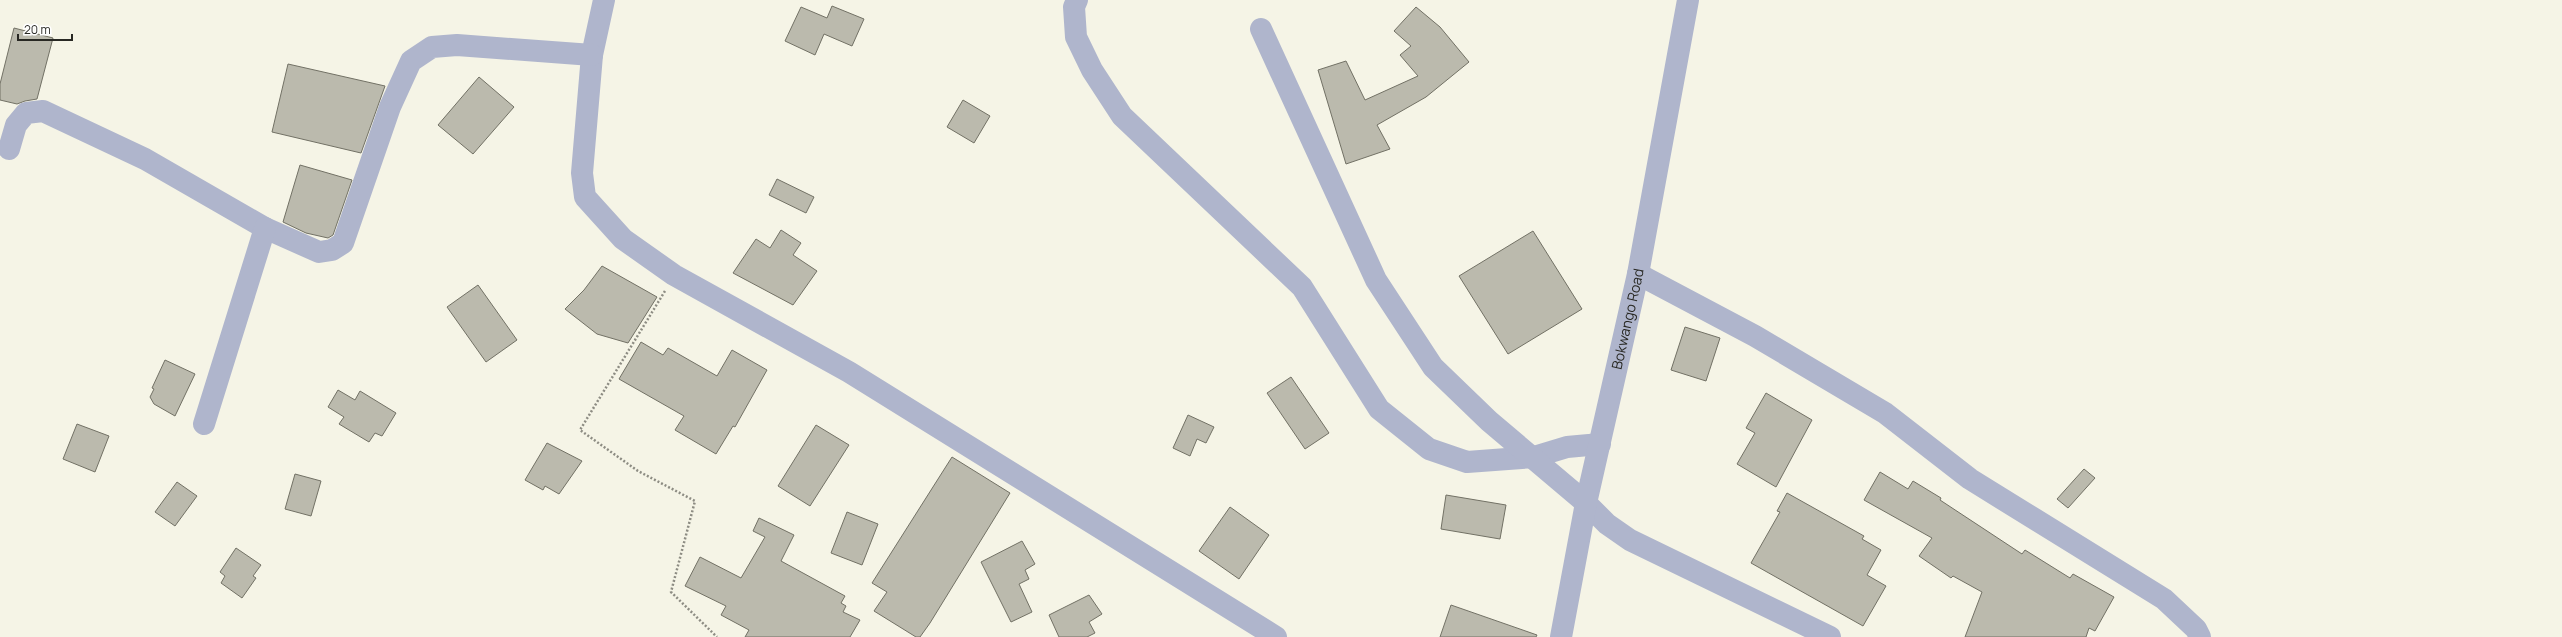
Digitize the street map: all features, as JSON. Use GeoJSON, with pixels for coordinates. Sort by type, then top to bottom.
{"type":"FeatureCollection","features":[{"type":"Feature","properties":{"kind":"street"},"geometry":{"type":"LineString","coordinates":[[604,0],[592,55],[582,173],[586,197],[623,239],[674,275],[849,372],[1276,637]]}},
{"type":"Feature","properties":{"kind":"street"},"geometry":{"type":"LineString","coordinates":[[1077,0],[1074,7],[1076,36],[1092,70],[1122,116],[1302,287],[1379,409],[1429,449],[1467,462],[1534,458],[1567,447],[1600,444]]}},
{"type":"Feature","properties":{"kind":"street","name":"Bokwango Road"},"geometry":{"type":"LineString","coordinates":[[1561,637],[1586,503],[1638,274],[1688,0]]}},
{"type":"Feature","properties":{"kind":"street"},"geometry":{"type":"LineString","coordinates":[[1261,29],[1376,280],[1433,367],[1489,422],[1534,458],[1586,503],[1606,524],[1630,540],[1830,637]]}},
{"type":"Feature","properties":{"kind":"street"},"geometry":{"type":"LineString","coordinates":[[9,149],[16,125],[26,113],[43,111],[145,159],[265,228],[319,252],[332,250],[343,243],[390,107],[412,61],[432,47],[457,45],[592,55]]}},
{"type":"Feature","properties":{"kind":"street"},"geometry":{"type":"LineString","coordinates":[[204,424],[265,228]]}},
{"type":"Feature","properties":{"kind":"street"},"geometry":{"type":"LineString","coordinates":[[1638,274],[1755,336],[1885,413],[1970,479],[2164,599],[2196,629],[2200,637]]}},
{"type":"Feature","properties":{"kind":"path"},"geometry":{"type":"LineString","coordinates":[[674,275],[580,430],[638,471],[695,501],[671,592],[717,637]]}},
{"type":"Feature","properties":{"kind":"building"},"geometry":{"type":"Polygon","coordinates":[[[832,6],[864,19],[852,46],[824,34],[815,55],[785,41],[801,7],[827,18],[832,6]]]}},
{"type":"Feature","properties":{"kind":"building"},"geometry":{"type":"Polygon","coordinates":[[[1416,7],[1440,27],[1469,62],[1426,97],[1377,125],[1390,149],[1346,164],[1318,70],[1346,61],[1365,100],[1418,76],[1400,55],[1411,46],[1394,31],[1416,7]]]}},
{"type":"Feature","properties":{"kind":"building"},"geometry":{"type":"Polygon","coordinates":[[[14,28],[53,38],[37,99],[17,104],[0,100],[0,84],[14,28]]]}},
{"type":"Feature","properties":{"kind":"building"},"geometry":{"type":"Polygon","coordinates":[[[288,64],[385,86],[361,153],[272,132],[288,64]]]}},
{"type":"Feature","properties":{"kind":"building"},"geometry":{"type":"Polygon","coordinates":[[[479,77],[514,107],[473,154],[438,125],[479,77]]]}},
{"type":"Feature","properties":{"kind":"building"},"geometry":{"type":"Polygon","coordinates":[[[963,100],[990,116],[974,143],[947,127],[963,100]]]}},
{"type":"Feature","properties":{"kind":"building"},"geometry":{"type":"Polygon","coordinates":[[[300,165],[352,180],[333,235],[328,238],[306,233],[283,222],[300,165]]]}},
{"type":"Feature","properties":{"kind":"building"},"geometry":{"type":"Polygon","coordinates":[[[777,179],[814,197],[806,213],[769,195],[777,179]]]}},
{"type":"Feature","properties":{"kind":"building"},"geometry":{"type":"Polygon","coordinates":[[[781,230],[801,243],[793,255],[817,271],[793,305],[733,273],[756,239],[770,248],[781,230]]]}},
{"type":"Feature","properties":{"kind":"building"},"geometry":{"type":"Polygon","coordinates":[[[1533,231],[1582,309],[1508,354],[1459,276],[1533,231]]]}},
{"type":"Feature","properties":{"kind":"building"},"geometry":{"type":"Polygon","coordinates":[[[602,266],[657,297],[628,343],[597,334],[565,309],[584,290],[602,266]]]}},
{"type":"Feature","properties":{"kind":"building"},"geometry":{"type":"Polygon","coordinates":[[[478,285],[517,340],[486,362],[447,307],[478,285]]]}},
{"type":"Feature","properties":{"kind":"building"},"geometry":{"type":"Polygon","coordinates":[[[1685,327],[1720,338],[1706,381],[1671,370],[1685,327]]]}},
{"type":"Feature","properties":{"kind":"building"},"geometry":{"type":"Polygon","coordinates":[[[641,342],[663,355],[668,348],[717,376],[732,350],[767,370],[735,427],[733,426],[716,454],[675,430],[684,416],[619,379],[641,342]]]}},
{"type":"Feature","properties":{"kind":"building"},"geometry":{"type":"Polygon","coordinates":[[[165,360],[195,374],[175,416],[154,404],[150,397],[154,389],[152,388],[165,360]]]}},
{"type":"Feature","properties":{"kind":"building"},"geometry":{"type":"Polygon","coordinates":[[[1291,377],[1329,433],[1305,449],[1267,393],[1291,377]]]}},
{"type":"Feature","properties":{"kind":"building"},"geometry":{"type":"Polygon","coordinates":[[[338,390],[355,400],[360,391],[396,413],[382,436],[375,433],[369,442],[339,424],[344,417],[328,407],[338,390]]]}},
{"type":"Feature","properties":{"kind":"building"},"geometry":{"type":"Polygon","coordinates":[[[1766,393],[1812,420],[1776,487],[1737,464],[1755,433],[1746,428],[1766,393]]]}},
{"type":"Feature","properties":{"kind":"building"},"geometry":{"type":"Polygon","coordinates":[[[1188,415],[1214,427],[1206,443],[1197,439],[1190,456],[1173,448],[1188,415]]]}},
{"type":"Feature","properties":{"kind":"building"},"geometry":{"type":"Polygon","coordinates":[[[77,424],[109,436],[95,472],[63,459],[77,424]]]}},
{"type":"Feature","properties":{"kind":"building"},"geometry":{"type":"Polygon","coordinates":[[[816,425],[849,445],[810,506],[778,486],[816,425]]]}},
{"type":"Feature","properties":{"kind":"building"},"geometry":{"type":"Polygon","coordinates":[[[547,443],[582,461],[559,494],[545,486],[543,490],[525,480],[547,443]]]}},
{"type":"Feature","properties":{"kind":"building"},"geometry":{"type":"Polygon","coordinates":[[[952,457],[1010,493],[930,623],[920,637],[916,637],[874,611],[887,592],[872,583],[952,457]]]}},
{"type":"Feature","properties":{"kind":"building"},"geometry":{"type":"Polygon","coordinates":[[[2084,469],[2095,478],[2068,508],[2057,499],[2084,469]]]}},
{"type":"Feature","properties":{"kind":"building"},"geometry":{"type":"Polygon","coordinates":[[[1880,472],[1908,489],[1913,481],[1941,498],[1940,500],[2022,554],[2025,550],[2070,578],[2073,574],[2114,597],[2095,631],[2089,628],[2086,637],[1965,637],[1982,592],[1953,576],[1951,578],[1919,556],[1932,538],[1864,500],[1880,472]]]}},
{"type":"Feature","properties":{"kind":"building"},"geometry":{"type":"Polygon","coordinates":[[[295,474],[321,481],[311,516],[285,509],[295,474]]]}},
{"type":"Feature","properties":{"kind":"building"},"geometry":{"type":"Polygon","coordinates":[[[177,482],[197,496],[175,526],[155,512],[177,482]]]}},
{"type":"Feature","properties":{"kind":"building"},"geometry":{"type":"Polygon","coordinates":[[[1787,493],[1864,536],[1862,539],[1881,550],[1867,575],[1886,586],[1863,626],[1751,563],[1780,512],[1777,511],[1787,493]]]}},
{"type":"Feature","properties":{"kind":"building"},"geometry":{"type":"Polygon","coordinates":[[[1446,495],[1506,505],[1500,539],[1441,529],[1446,495]]]}},
{"type":"Feature","properties":{"kind":"building"},"geometry":{"type":"Polygon","coordinates":[[[1230,507],[1269,535],[1239,579],[1199,551],[1230,507]]]}},
{"type":"Feature","properties":{"kind":"building"},"geometry":{"type":"Polygon","coordinates":[[[847,512],[878,524],[862,565],[831,553],[847,512]]]}},
{"type":"Feature","properties":{"kind":"building"},"geometry":{"type":"Polygon","coordinates":[[[759,518],[794,535],[781,561],[845,596],[841,603],[846,606],[843,612],[860,620],[850,637],[745,637],[749,630],[721,615],[726,606],[685,586],[700,557],[741,578],[765,537],[753,531],[759,518]]]}},
{"type":"Feature","properties":{"kind":"building"},"geometry":{"type":"Polygon","coordinates":[[[1022,541],[1035,564],[1025,570],[1029,579],[1019,584],[1032,612],[1011,622],[981,562],[1022,541]]]}},
{"type":"Feature","properties":{"kind":"building"},"geometry":{"type":"Polygon","coordinates":[[[236,548],[261,565],[253,576],[256,578],[242,598],[221,583],[225,576],[220,572],[236,548]]]}},
{"type":"Feature","properties":{"kind":"building"},"geometry":{"type":"Polygon","coordinates":[[[1089,595],[1102,614],[1089,622],[1095,633],[1087,637],[1059,637],[1049,615],[1089,595]]]}},
{"type":"Feature","properties":{"kind":"building"},"geometry":{"type":"Polygon","coordinates":[[[1451,605],[1537,635],[1536,637],[1440,637],[1451,605]]]}}]}
